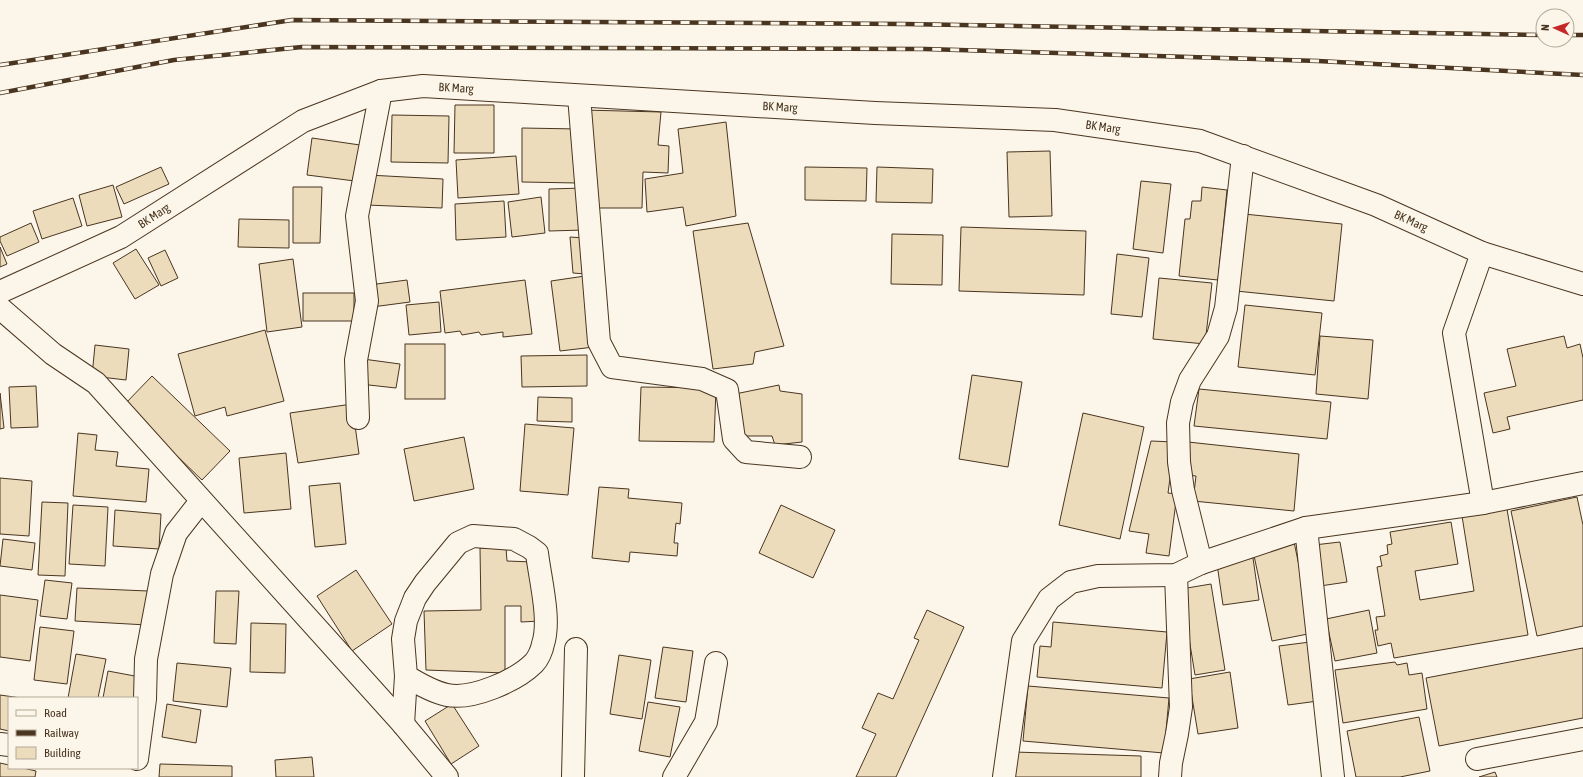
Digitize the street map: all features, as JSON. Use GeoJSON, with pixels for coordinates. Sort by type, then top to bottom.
{"type":"FeatureCollection","features":[{"type":"Feature","properties":{"kind":"street","name":"BK Marg"},"geometry":{"type":"LineString","coordinates":[[0,292],[121,237],[303,121],[381,91],[423,86],[875,113],[1055,120],[1200,141],[1376,205],[1482,254],[1583,284]]}},
{"type":"Feature","properties":{"kind":"street"},"geometry":{"type":"LineString","coordinates":[[358,418],[356,360],[367,301],[357,216],[381,91]]}},
{"type":"Feature","properties":{"kind":"street"},"geometry":{"type":"LineString","coordinates":[[579,96],[599,342],[612,368],[702,379],[727,390],[734,439],[746,452],[800,456]]}},
{"type":"Feature","properties":{"kind":"street"},"geometry":{"type":"LineString","coordinates":[[1201,563],[1183,490],[1179,462],[1178,423],[1182,402],[1190,380],[1218,336],[1226,308],[1243,156]]}},
{"type":"Feature","properties":{"kind":"street"},"geometry":{"type":"LineString","coordinates":[[1482,254],[1454,333],[1483,503]]}},
{"type":"Feature","properties":{"kind":"street"},"geometry":{"type":"LineString","coordinates":[[0,308],[53,354],[96,383],[403,724],[447,777]]}},
{"type":"Feature","properties":{"kind":"street"},"geometry":{"type":"LineString","coordinates":[[1004,777],[1023,641],[1049,599],[1071,582],[1098,576],[1176,575],[1201,563],[1306,528],[1483,503],[1583,483]]}},
{"type":"Feature","properties":{"kind":"street"},"geometry":{"type":"LineString","coordinates":[[138,751],[144,699],[146,659],[162,574],[176,533],[201,501]]}},
{"type":"Feature","properties":{"kind":"street"},"geometry":{"type":"LineString","coordinates":[[1306,528],[1333,777]]}},
{"type":"Feature","properties":{"kind":"street"},"geometry":{"type":"LineString","coordinates":[[403,724],[406,676],[403,638],[412,604],[425,583],[458,542],[473,536],[514,539],[537,553],[546,625],[543,645],[535,662],[517,677],[492,688],[466,696],[448,695],[424,686],[406,676]]}},
{"type":"Feature","properties":{"kind":"street"},"geometry":{"type":"LineString","coordinates":[[1170,777],[1181,707],[1176,575]]}},
{"type":"Feature","properties":{"kind":"street"},"geometry":{"type":"LineString","coordinates":[[573,777],[576,649]]}},
{"type":"Feature","properties":{"kind":"street"},"geometry":{"type":"LineString","coordinates":[[674,777],[706,722],[716,663]]}},
{"type":"Feature","properties":{"kind":"street"},"geometry":{"type":"LineString","coordinates":[[1477,758],[1583,739]]}},
{"type":"Feature","properties":{"kind":"street"},"geometry":{"type":"LineString","coordinates":[[138,766],[140,777]]}},
{"type":"Feature","properties":{"kind":"building"},"geometry":{"type":"Polygon","coordinates":[[[455,105],[494,105],[494,153],[454,153],[455,105]]]}},
{"type":"Feature","properties":{"kind":"building"},"geometry":{"type":"Polygon","coordinates":[[[583,110],[661,112],[658,145],[669,146],[668,173],[643,172],[642,208],[590,208],[583,110]]]}},
{"type":"Feature","properties":{"kind":"building"},"geometry":{"type":"Polygon","coordinates":[[[392,115],[449,116],[448,163],[391,162],[392,115]]]}},
{"type":"Feature","properties":{"kind":"building"},"geometry":{"type":"Polygon","coordinates":[[[726,122],[736,216],[686,226],[683,207],[647,212],[645,179],[683,173],[678,129],[726,122]]]}},
{"type":"Feature","properties":{"kind":"building"},"geometry":{"type":"Polygon","coordinates":[[[522,128],[579,129],[578,183],[522,182],[522,128]]]}},
{"type":"Feature","properties":{"kind":"building"},"geometry":{"type":"Polygon","coordinates":[[[312,138],[360,145],[355,181],[307,175],[312,138]]]}},
{"type":"Feature","properties":{"kind":"building"},"geometry":{"type":"Polygon","coordinates":[[[1050,151],[1052,216],[1009,217],[1007,152],[1050,151]]]}},
{"type":"Feature","properties":{"kind":"building"},"geometry":{"type":"Polygon","coordinates":[[[516,156],[519,194],[458,198],[456,160],[516,156]]]}},
{"type":"Feature","properties":{"kind":"building"},"geometry":{"type":"Polygon","coordinates":[[[161,167],[169,184],[124,204],[116,187],[161,167]]]}},
{"type":"Feature","properties":{"kind":"building"},"geometry":{"type":"Polygon","coordinates":[[[805,167],[867,168],[866,201],[805,200],[805,167]]]}},
{"type":"Feature","properties":{"kind":"building"},"geometry":{"type":"Polygon","coordinates":[[[877,167],[933,169],[932,203],[876,202],[877,167]]]}},
{"type":"Feature","properties":{"kind":"building"},"geometry":{"type":"Polygon","coordinates":[[[368,175],[443,179],[442,208],[366,205],[368,175]]]}},
{"type":"Feature","properties":{"kind":"building"},"geometry":{"type":"Polygon","coordinates":[[[1141,181],[1171,184],[1163,253],[1133,249],[1141,181]]]}},
{"type":"Feature","properties":{"kind":"building"},"geometry":{"type":"Polygon","coordinates":[[[113,185],[122,217],[87,226],[79,195],[113,185]]]}},
{"type":"Feature","properties":{"kind":"building"},"geometry":{"type":"Polygon","coordinates":[[[293,187],[322,187],[320,243],[293,243],[293,187]]]}},
{"type":"Feature","properties":{"kind":"building"},"geometry":{"type":"Polygon","coordinates":[[[1202,187],[1227,190],[1218,280],[1179,276],[1185,219],[1190,219],[1192,201],[1201,201],[1202,187]]]}},
{"type":"Feature","properties":{"kind":"building"},"geometry":{"type":"Polygon","coordinates":[[[583,188],[584,230],[549,231],[549,189],[583,188]]]}},
{"type":"Feature","properties":{"kind":"building"},"geometry":{"type":"Polygon","coordinates":[[[541,197],[545,233],[512,237],[508,202],[541,197]]]}},
{"type":"Feature","properties":{"kind":"building"},"geometry":{"type":"Polygon","coordinates":[[[73,198],[82,226],[42,239],[33,211],[73,198]]]}},
{"type":"Feature","properties":{"kind":"building"},"geometry":{"type":"Polygon","coordinates":[[[504,201],[506,237],[456,240],[455,204],[504,201]]]}},
{"type":"Feature","properties":{"kind":"building"},"geometry":{"type":"Polygon","coordinates":[[[1244,214],[1342,224],[1334,301],[1236,291],[1244,214]]]}},
{"type":"Feature","properties":{"kind":"building"},"geometry":{"type":"Polygon","coordinates":[[[239,219],[289,220],[289,248],[238,247],[239,219]]]}},
{"type":"Feature","properties":{"kind":"building"},"geometry":{"type":"Polygon","coordinates":[[[31,223],[39,242],[7,256],[0,241],[0,237],[31,223]]]}},
{"type":"Feature","properties":{"kind":"building"},"geometry":{"type":"Polygon","coordinates":[[[748,223],[784,346],[755,352],[753,364],[713,369],[693,231],[748,223]]]}},
{"type":"Feature","properties":{"kind":"building"},"geometry":{"type":"Polygon","coordinates":[[[961,227],[1086,231],[1084,295],[959,291],[961,227]]]}},
{"type":"Feature","properties":{"kind":"building"},"geometry":{"type":"Polygon","coordinates":[[[892,234],[943,235],[942,285],[891,284],[892,234]]]}},
{"type":"Feature","properties":{"kind":"building"},"geometry":{"type":"Polygon","coordinates":[[[570,237],[584,238],[586,274],[573,273],[570,237]]]}},
{"type":"Feature","properties":{"kind":"building"},"geometry":{"type":"Polygon","coordinates":[[[0,247],[7,264],[0,267],[0,247]]]}},
{"type":"Feature","properties":{"kind":"building"},"geometry":{"type":"Polygon","coordinates":[[[136,249],[159,285],[135,299],[113,263],[136,249]]]}},
{"type":"Feature","properties":{"kind":"building"},"geometry":{"type":"Polygon","coordinates":[[[165,250],[178,278],[161,286],[148,258],[165,250]]]}},
{"type":"Feature","properties":{"kind":"building"},"geometry":{"type":"Polygon","coordinates":[[[1117,254],[1149,258],[1142,317],[1111,314],[1117,254]]]}},
{"type":"Feature","properties":{"kind":"building"},"geometry":{"type":"Polygon","coordinates":[[[293,259],[302,327],[267,332],[259,264],[293,259]]]}},
{"type":"Feature","properties":{"kind":"building"},"geometry":{"type":"Polygon","coordinates":[[[585,276],[594,347],[560,351],[551,281],[585,276]]]}},
{"type":"Feature","properties":{"kind":"building"},"geometry":{"type":"Polygon","coordinates":[[[1159,278],[1212,283],[1205,344],[1153,339],[1159,278]]]}},
{"type":"Feature","properties":{"kind":"building"},"geometry":{"type":"Polygon","coordinates":[[[407,280],[410,302],[372,307],[369,285],[407,280]]]}},
{"type":"Feature","properties":{"kind":"building"},"geometry":{"type":"Polygon","coordinates":[[[525,280],[532,334],[503,337],[503,332],[481,335],[479,332],[462,335],[460,331],[445,333],[440,291],[525,280]]]}},
{"type":"Feature","properties":{"kind":"building"},"geometry":{"type":"Polygon","coordinates":[[[303,293],[354,293],[354,321],[303,321],[303,293]]]}},
{"type":"Feature","properties":{"kind":"building"},"geometry":{"type":"Polygon","coordinates":[[[439,302],[441,332],[409,335],[406,305],[439,302]]]}},
{"type":"Feature","properties":{"kind":"building"},"geometry":{"type":"Polygon","coordinates":[[[1245,305],[1322,313],[1315,375],[1238,367],[1245,305]]]}},
{"type":"Feature","properties":{"kind":"building"},"geometry":{"type":"Polygon","coordinates":[[[265,330],[284,401],[227,416],[225,407],[195,416],[178,354],[265,330]]]}},
{"type":"Feature","properties":{"kind":"building"},"geometry":{"type":"Polygon","coordinates":[[[1320,336],[1373,340],[1368,399],[1316,394],[1320,336]]]}},
{"type":"Feature","properties":{"kind":"building"},"geometry":{"type":"Polygon","coordinates":[[[1564,336],[1567,348],[1580,344],[1583,358],[1583,400],[1507,417],[1510,429],[1493,433],[1484,393],[1516,386],[1507,349],[1564,336]]]}},
{"type":"Feature","properties":{"kind":"building"},"geometry":{"type":"Polygon","coordinates":[[[405,344],[445,344],[445,399],[405,399],[405,344]]]}},
{"type":"Feature","properties":{"kind":"building"},"geometry":{"type":"Polygon","coordinates":[[[95,345],[129,349],[126,380],[92,376],[95,345]]]}},
{"type":"Feature","properties":{"kind":"building"},"geometry":{"type":"Polygon","coordinates":[[[587,355],[587,386],[522,387],[521,356],[587,355]]]}},
{"type":"Feature","properties":{"kind":"building"},"geometry":{"type":"Polygon","coordinates":[[[363,359],[400,364],[396,388],[360,384],[363,359]]]}},
{"type":"Feature","properties":{"kind":"building"},"geometry":{"type":"Polygon","coordinates":[[[972,375],[1022,382],[1008,467],[959,459],[972,375]]]}},
{"type":"Feature","properties":{"kind":"building"},"geometry":{"type":"Polygon","coordinates":[[[152,376],[230,451],[202,480],[124,405],[152,376]]]}},
{"type":"Feature","properties":{"kind":"building"},"geometry":{"type":"Polygon","coordinates":[[[779,385],[780,391],[802,394],[802,442],[775,445],[772,436],[747,436],[737,426],[735,394],[779,385]]]}},
{"type":"Feature","properties":{"kind":"building"},"geometry":{"type":"Polygon","coordinates":[[[36,386],[38,427],[11,428],[9,387],[36,386]]]}},
{"type":"Feature","properties":{"kind":"building"},"geometry":{"type":"Polygon","coordinates":[[[641,387],[716,388],[714,442],[639,441],[641,387]]]}},
{"type":"Feature","properties":{"kind":"building"},"geometry":{"type":"Polygon","coordinates":[[[1199,389],[1331,402],[1327,439],[1194,426],[1199,389]]]}},
{"type":"Feature","properties":{"kind":"building"},"geometry":{"type":"Polygon","coordinates":[[[0,393],[4,428],[0,429],[0,393]]]}},
{"type":"Feature","properties":{"kind":"building"},"geometry":{"type":"Polygon","coordinates":[[[538,397],[572,398],[572,422],[537,421],[538,397]]]}},
{"type":"Feature","properties":{"kind":"building"},"geometry":{"type":"Polygon","coordinates":[[[352,404],[359,454],[298,463],[290,413],[352,404]]]}},
{"type":"Feature","properties":{"kind":"building"},"geometry":{"type":"Polygon","coordinates":[[[1083,413],[1144,427],[1120,539],[1059,525],[1083,413]]]}},
{"type":"Feature","properties":{"kind":"building"},"geometry":{"type":"Polygon","coordinates":[[[525,424],[574,428],[568,495],[520,491],[525,424]]]}},
{"type":"Feature","properties":{"kind":"building"},"geometry":{"type":"Polygon","coordinates":[[[78,433],[97,435],[95,450],[118,452],[116,466],[149,469],[146,502],[73,496],[78,433]]]}},
{"type":"Feature","properties":{"kind":"building"},"geometry":{"type":"Polygon","coordinates":[[[464,437],[474,489],[414,501],[404,449],[464,437]]]}},
{"type":"Feature","properties":{"kind":"building"},"geometry":{"type":"Polygon","coordinates":[[[1151,441],[1175,442],[1168,493],[1177,494],[1169,556],[1146,553],[1149,534],[1129,531],[1151,441]]]}},
{"type":"Feature","properties":{"kind":"building"},"geometry":{"type":"Polygon","coordinates":[[[1188,442],[1299,454],[1294,511],[1193,501],[1196,476],[1185,475],[1188,442]]]}},
{"type":"Feature","properties":{"kind":"building"},"geometry":{"type":"Polygon","coordinates":[[[286,453],[291,509],[244,513],[239,458],[286,453]]]}},
{"type":"Feature","properties":{"kind":"building"},"geometry":{"type":"Polygon","coordinates":[[[0,478],[32,481],[29,536],[0,534],[0,478]]]}},
{"type":"Feature","properties":{"kind":"building"},"geometry":{"type":"Polygon","coordinates":[[[340,483],[346,544],[315,547],[309,486],[340,483]]]}},
{"type":"Feature","properties":{"kind":"building"},"geometry":{"type":"Polygon","coordinates":[[[599,487],[629,489],[628,498],[682,503],[680,524],[676,523],[674,543],[678,543],[677,556],[630,552],[629,562],[592,558],[599,487]]]}},
{"type":"Feature","properties":{"kind":"building"},"geometry":{"type":"Polygon","coordinates":[[[1577,497],[1583,525],[1583,626],[1537,636],[1511,511],[1577,497]]]}},
{"type":"Feature","properties":{"kind":"building"},"geometry":{"type":"Polygon","coordinates":[[[42,502],[68,503],[65,576],[38,575],[42,502]]]}},
{"type":"Feature","properties":{"kind":"building"},"geometry":{"type":"Polygon","coordinates":[[[73,505],[108,507],[105,566],[69,564],[73,505]]]}},
{"type":"Feature","properties":{"kind":"building"},"geometry":{"type":"Polygon","coordinates":[[[781,505],[835,530],[813,578],[759,553],[781,505]]]}},
{"type":"Feature","properties":{"kind":"building"},"geometry":{"type":"Polygon","coordinates":[[[1507,509],[1528,635],[1394,658],[1391,643],[1378,646],[1375,630],[1378,630],[1376,617],[1385,616],[1377,567],[1382,566],[1380,556],[1388,554],[1387,545],[1392,544],[1390,532],[1451,522],[1458,564],[1415,571],[1420,600],[1474,591],[1462,516],[1507,509]]]}},
{"type":"Feature","properties":{"kind":"building"},"geometry":{"type":"Polygon","coordinates":[[[115,510],[161,514],[159,549],[113,546],[115,510]]]}},
{"type":"Feature","properties":{"kind":"building"},"geometry":{"type":"Polygon","coordinates":[[[1293,537],[1313,633],[1272,641],[1252,546],[1293,537]]]}},
{"type":"Feature","properties":{"kind":"building"},"geometry":{"type":"Polygon","coordinates":[[[3,539],[35,543],[32,570],[0,566],[3,539]]]}},
{"type":"Feature","properties":{"kind":"building"},"geometry":{"type":"Polygon","coordinates":[[[1340,542],[1347,582],[1320,586],[1314,545],[1340,542]]]}},
{"type":"Feature","properties":{"kind":"building"},"geometry":{"type":"Polygon","coordinates":[[[480,548],[506,548],[507,561],[533,562],[541,621],[521,622],[521,606],[505,606],[505,673],[426,670],[424,611],[481,610],[480,548]]]}},
{"type":"Feature","properties":{"kind":"building"},"geometry":{"type":"Polygon","coordinates":[[[1253,558],[1259,600],[1223,605],[1217,564],[1253,558]]]}},
{"type":"Feature","properties":{"kind":"building"},"geometry":{"type":"Polygon","coordinates":[[[356,570],[392,624],[352,651],[317,596],[356,570]]]}},
{"type":"Feature","properties":{"kind":"building"},"geometry":{"type":"Polygon","coordinates":[[[45,580],[72,583],[67,619],[40,616],[45,580]]]}},
{"type":"Feature","properties":{"kind":"building"},"geometry":{"type":"Polygon","coordinates":[[[1211,584],[1225,670],[1195,675],[1181,589],[1211,584]]]}},
{"type":"Feature","properties":{"kind":"building"},"geometry":{"type":"Polygon","coordinates":[[[77,588],[148,591],[147,625],[75,621],[77,588]]]}},
{"type":"Feature","properties":{"kind":"building"},"geometry":{"type":"Polygon","coordinates":[[[216,591],[239,591],[236,644],[214,643],[216,591]]]}},
{"type":"Feature","properties":{"kind":"building"},"geometry":{"type":"Polygon","coordinates":[[[0,595],[38,600],[30,661],[0,657],[0,595]]]}},
{"type":"Feature","properties":{"kind":"building"},"geometry":{"type":"Polygon","coordinates":[[[927,610],[964,627],[896,777],[856,777],[876,734],[862,728],[878,693],[893,699],[919,640],[914,638],[927,610]]]}},
{"type":"Feature","properties":{"kind":"building"},"geometry":{"type":"Polygon","coordinates":[[[1369,610],[1377,653],[1335,661],[1326,619],[1369,610]]]}},
{"type":"Feature","properties":{"kind":"building"},"geometry":{"type":"Polygon","coordinates":[[[1053,622],[1167,632],[1162,688],[1037,677],[1040,646],[1051,647],[1053,622]]]}},
{"type":"Feature","properties":{"kind":"building"},"geometry":{"type":"Polygon","coordinates":[[[251,623],[286,624],[285,673],[250,672],[251,623]]]}},
{"type":"Feature","properties":{"kind":"building"},"geometry":{"type":"Polygon","coordinates":[[[40,627],[74,631],[67,684],[34,680],[40,627]]]}},
{"type":"Feature","properties":{"kind":"building"},"geometry":{"type":"Polygon","coordinates":[[[1310,642],[1318,701],[1288,705],[1279,646],[1310,642]]]}},
{"type":"Feature","properties":{"kind":"building"},"geometry":{"type":"Polygon","coordinates":[[[663,647],[693,651],[686,702],[655,698],[663,647]]]}},
{"type":"Feature","properties":{"kind":"building"},"geometry":{"type":"Polygon","coordinates":[[[1583,648],[1583,718],[1439,746],[1426,678],[1583,648]]]}},
{"type":"Feature","properties":{"kind":"building"},"geometry":{"type":"Polygon","coordinates":[[[76,654],[106,659],[98,697],[68,697],[76,654]]]}},
{"type":"Feature","properties":{"kind":"building"},"geometry":{"type":"Polygon","coordinates":[[[619,655],[651,660],[642,719],[610,714],[619,655]]]}},
{"type":"Feature","properties":{"kind":"building"},"geometry":{"type":"Polygon","coordinates":[[[1395,662],[1397,665],[1407,663],[1409,675],[1422,673],[1427,709],[1343,723],[1335,670],[1395,662]]]}},
{"type":"Feature","properties":{"kind":"building"},"geometry":{"type":"Polygon","coordinates":[[[177,663],[231,668],[227,707],[173,701],[177,663]]]}},
{"type":"Feature","properties":{"kind":"building"},"geometry":{"type":"Polygon","coordinates":[[[108,671],[140,677],[136,697],[103,697],[108,671]]]}},
{"type":"Feature","properties":{"kind":"building"},"geometry":{"type":"Polygon","coordinates":[[[1230,672],[1238,728],[1198,734],[1189,679],[1230,672]]]}},
{"type":"Feature","properties":{"kind":"building"},"geometry":{"type":"Polygon","coordinates":[[[1028,686],[1169,698],[1164,753],[1023,741],[1028,686]]]}},
{"type":"Feature","properties":{"kind":"building"},"geometry":{"type":"Polygon","coordinates":[[[0,695],[14,697],[8,697],[8,731],[0,729],[0,695]]]}},
{"type":"Feature","properties":{"kind":"building"},"geometry":{"type":"Polygon","coordinates":[[[648,702],[680,707],[670,757],[639,751],[648,702]]]}},
{"type":"Feature","properties":{"kind":"building"},"geometry":{"type":"Polygon","coordinates":[[[167,704],[201,710],[196,743],[162,737],[167,704]]]}},
{"type":"Feature","properties":{"kind":"building"},"geometry":{"type":"Polygon","coordinates":[[[452,704],[479,746],[451,764],[425,721],[452,704]]]}},
{"type":"Feature","properties":{"kind":"building"},"geometry":{"type":"Polygon","coordinates":[[[1419,717],[1430,771],[1400,777],[1356,777],[1347,731],[1419,717]]]}},
{"type":"Feature","properties":{"kind":"building"},"geometry":{"type":"Polygon","coordinates":[[[1014,752],[1141,756],[1141,777],[1014,777],[1014,752]]]}},
{"type":"Feature","properties":{"kind":"building"},"geometry":{"type":"Polygon","coordinates":[[[312,757],[314,777],[276,777],[275,760],[312,757]]]}},
{"type":"Feature","properties":{"kind":"building"},"geometry":{"type":"Polygon","coordinates":[[[0,763],[8,765],[8,769],[27,769],[36,771],[35,777],[0,777],[0,763]]]}},
{"type":"Feature","properties":{"kind":"building"},"geometry":{"type":"Polygon","coordinates":[[[160,764],[232,766],[232,777],[159,777],[160,764]]]}},
{"type":"Feature","properties":{"kind":"building"},"geometry":{"type":"Polygon","coordinates":[[[1495,772],[1497,777],[1479,777],[1495,772]]]}},
{"type":"Feature","properties":{"kind":"railway"},"geometry":{"type":"LineString","coordinates":[[0,65],[292,20],[904,24],[1535,35]]}},
{"type":"Feature","properties":{"kind":"railway"},"geometry":{"type":"LineString","coordinates":[[1575,35],[1583,35]]}},
{"type":"Feature","properties":{"kind":"railway"},"geometry":{"type":"LineString","coordinates":[[0,93],[174,60],[302,47],[925,49],[1318,61],[1583,75]]}}]}
